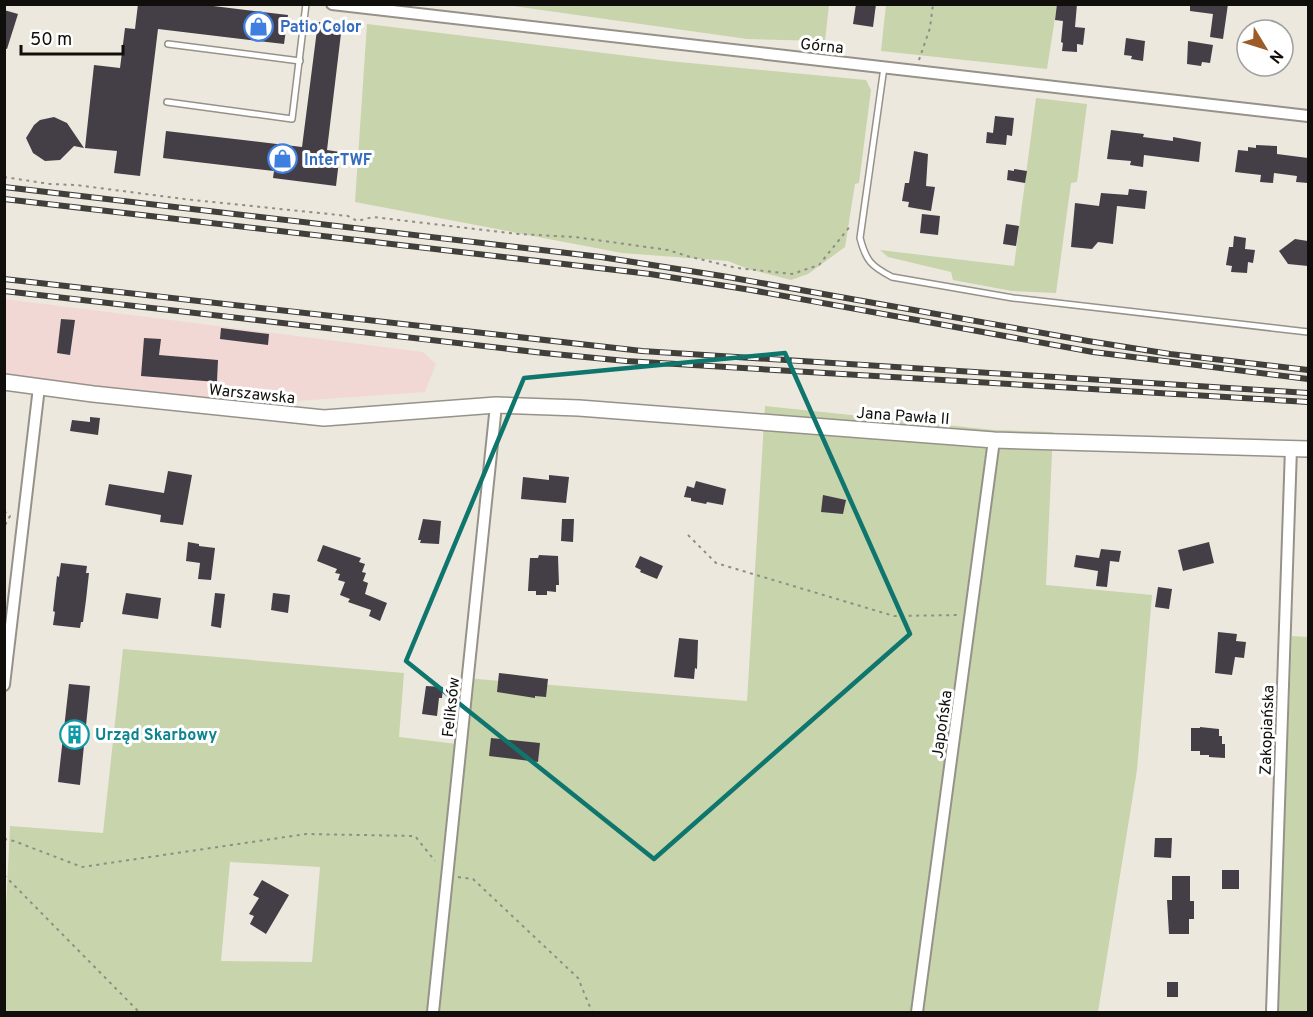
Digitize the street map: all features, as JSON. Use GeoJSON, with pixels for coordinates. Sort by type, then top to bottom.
{"type":"FeatureCollection","features":[{"type":"Feature","properties":{"kind":"main road","name":"Warszawska"},"geometry":{"type":"LineString","coordinates":[[4,382],[324,418],[496,405]]}},
{"type":"Feature","properties":{"kind":"main road","name":"Jana Pawła II"},"geometry":{"type":"LineString","coordinates":[[496,405],[579,408],[994,440],[1308,449]]}},
{"type":"Feature","properties":{"kind":"street","name":"Górna"},"geometry":{"type":"LineString","coordinates":[[332,4],[1308,116]]}},
{"type":"Feature","properties":{"kind":"street"},"geometry":{"type":"LineString","coordinates":[[4,685],[39,387]]}},
{"type":"Feature","properties":{"kind":"street","name":"Feliksów"},"geometry":{"type":"LineString","coordinates":[[433,1012],[496,405]]}},
{"type":"Feature","properties":{"kind":"street","name":"Japońska"},"geometry":{"type":"LineString","coordinates":[[917,1012],[994,440]]}},
{"type":"Feature","properties":{"kind":"street","name":"Zakopiańska"},"geometry":{"type":"LineString","coordinates":[[1272,1012],[1291,448]]}},
{"type":"Feature","properties":{"kind":"lane"},"geometry":{"type":"LineString","coordinates":[[167,102],[292,119],[306,4]]}},
{"type":"Feature","properties":{"kind":"lane"},"geometry":{"type":"LineString","coordinates":[[168,44],[300,60]]}},
{"type":"Feature","properties":{"kind":"lane"},"geometry":{"type":"LineString","coordinates":[[884,67],[860,238],[865,255],[875,268],[892,277],[1013,298],[1308,332]]}},
{"type":"Feature","properties":{"kind":"path"},"geometry":{"type":"LineString","coordinates":[[917,71],[930,28],[933,4]]}},
{"type":"Feature","properties":{"kind":"path"},"geometry":{"type":"LineString","coordinates":[[4,177],[348,216],[357,221],[373,217],[518,234],[575,237],[668,250],[737,268],[792,274],[819,265],[851,225],[862,226]]}},
{"type":"Feature","properties":{"kind":"path"},"geometry":{"type":"LineString","coordinates":[[4,511],[10,516],[4,527]]}},
{"type":"Feature","properties":{"kind":"path"},"geometry":{"type":"LineString","coordinates":[[688,535],[716,563],[894,616],[971,615]]}},
{"type":"Feature","properties":{"kind":"path"},"geometry":{"type":"LineString","coordinates":[[4,839],[14,840],[82,867],[306,834],[415,836],[447,875],[473,879],[579,978],[592,1012]]}},
{"type":"Feature","properties":{"kind":"path"},"geometry":{"type":"LineString","coordinates":[[4,875],[139,1012]]}},
{"type":"Feature","properties":{"kind":"highlighted area"},"geometry":{"type":"Polygon","coordinates":[[[785,353],[910,634],[654,859],[406,661],[524,378],[785,353]]]}},
{"type":"Feature","properties":{"kind":"shaded area"},"geometry":{"type":"Polygon","coordinates":[[[5,299],[423,352],[436,364],[425,392],[269,403],[5,377],[5,299]]]}},
{"type":"Feature","properties":{"kind":"green space"},"geometry":{"type":"Polygon","coordinates":[[[829,4],[825,41],[747,39],[507,5],[829,4]]]}},
{"type":"Feature","properties":{"kind":"green space"},"geometry":{"type":"Polygon","coordinates":[[[886,5],[1057,5],[1047,69],[881,51],[886,5]]]}},
{"type":"Feature","properties":{"kind":"green space"},"geometry":{"type":"Polygon","coordinates":[[[367,24],[669,61],[866,80],[871,90],[859,183],[855,184],[845,247],[808,274],[791,280],[748,269],[728,261],[622,253],[355,202],[367,24]]]}},
{"type":"Feature","properties":{"kind":"green space"},"geometry":{"type":"Polygon","coordinates":[[[1036,98],[1087,104],[1077,182],[1071,183],[1056,293],[1012,291],[953,280],[951,272],[888,257],[880,250],[1014,266],[1036,98]]]}},
{"type":"Feature","properties":{"kind":"green space"},"geometry":{"type":"Polygon","coordinates":[[[765,406],[994,430],[1053,432],[1046,585],[1152,595],[1137,770],[1098,1012],[5,1012],[5,929],[10,826],[103,833],[123,649],[404,673],[399,737],[457,744],[465,678],[747,701],[765,406]],[[230,862],[221,961],[312,962],[320,867],[230,862]]]}},
{"type":"Feature","properties":{"kind":"green space"},"geometry":{"type":"Polygon","coordinates":[[[1292,636],[1308,637],[1308,1012],[1277,1012],[1292,636]]]}},
{"type":"Feature","properties":{"kind":"building"},"geometry":{"type":"Polygon","coordinates":[[[138,4],[197,4],[288,15],[284,44],[158,29],[140,176],[114,173],[117,151],[85,148],[94,65],[120,68],[125,28],[135,29],[138,4]]]}},
{"type":"Feature","properties":{"kind":"building"},"geometry":{"type":"Polygon","coordinates":[[[856,4],[876,4],[873,27],[853,24],[856,4]]]}},
{"type":"Feature","properties":{"kind":"building"},"geometry":{"type":"Polygon","coordinates":[[[1057,4],[1077,4],[1075,27],[1085,28],[1083,45],[1077,44],[1077,52],[1062,51],[1063,21],[1055,20],[1057,4]]]}},
{"type":"Feature","properties":{"kind":"building"},"geometry":{"type":"Polygon","coordinates":[[[1190,4],[1228,4],[1223,39],[1210,37],[1213,14],[1190,11],[1190,4]]]}},
{"type":"Feature","properties":{"kind":"building"},"geometry":{"type":"Polygon","coordinates":[[[4,10],[18,14],[7,49],[4,48],[4,10]]]}},
{"type":"Feature","properties":{"kind":"building"},"geometry":{"type":"Polygon","coordinates":[[[318,22],[342,25],[327,150],[340,152],[336,186],[273,178],[274,171],[163,158],[166,131],[302,147],[318,22]]]}},
{"type":"Feature","properties":{"kind":"building"},"geometry":{"type":"Polygon","coordinates":[[[1126,38],[1145,41],[1143,61],[1124,55],[1126,38]]]}},
{"type":"Feature","properties":{"kind":"building"},"geometry":{"type":"Polygon","coordinates":[[[1188,41],[1213,45],[1210,63],[1202,62],[1201,66],[1187,64],[1188,41]]]}},
{"type":"Feature","properties":{"kind":"building"},"geometry":{"type":"Polygon","coordinates":[[[995,116],[1014,118],[1012,136],[1007,135],[1006,145],[986,143],[987,132],[993,133],[995,116]]]}},
{"type":"Feature","properties":{"kind":"building"},"geometry":{"type":"Polygon","coordinates":[[[54,117],[67,123],[84,148],[74,146],[60,160],[45,161],[33,153],[26,138],[40,120],[54,117]]]}},
{"type":"Feature","properties":{"kind":"building"},"geometry":{"type":"Polygon","coordinates":[[[1111,130],[1144,134],[1143,137],[1173,141],[1173,137],[1201,142],[1199,162],[1144,155],[1143,167],[1130,165],[1131,161],[1107,159],[1111,130]]]}},
{"type":"Feature","properties":{"kind":"building"},"geometry":{"type":"Polygon","coordinates":[[[1256,145],[1277,146],[1277,154],[1308,158],[1308,183],[1296,182],[1297,176],[1274,173],[1273,183],[1260,182],[1261,175],[1235,172],[1238,150],[1248,151],[1248,147],[1256,148],[1256,145]]]}},
{"type":"Feature","properties":{"kind":"building"},"geometry":{"type":"Polygon","coordinates":[[[914,151],[928,154],[926,186],[935,187],[931,211],[908,207],[909,202],[902,201],[905,183],[909,183],[914,151]]]}},
{"type":"Feature","properties":{"kind":"building"},"geometry":{"type":"Polygon","coordinates":[[[1014,169],[1027,171],[1025,183],[1007,180],[1008,170],[1014,171],[1014,169]]]}},
{"type":"Feature","properties":{"kind":"building"},"geometry":{"type":"Polygon","coordinates":[[[1129,189],[1147,191],[1145,209],[1117,206],[1113,244],[1098,242],[1092,249],[1071,247],[1075,203],[1099,206],[1101,193],[1128,195],[1129,189]]]}},
{"type":"Feature","properties":{"kind":"building"},"geometry":{"type":"Polygon","coordinates":[[[922,214],[940,216],[938,235],[920,233],[922,214]]]}},
{"type":"Feature","properties":{"kind":"building"},"geometry":{"type":"Polygon","coordinates":[[[1006,224],[1019,226],[1016,246],[1003,244],[1006,224]]]}},
{"type":"Feature","properties":{"kind":"building"},"geometry":{"type":"Polygon","coordinates":[[[1234,236],[1246,238],[1245,249],[1255,250],[1253,263],[1248,262],[1247,273],[1231,272],[1232,266],[1226,265],[1229,247],[1233,247],[1234,236]]]}},
{"type":"Feature","properties":{"kind":"building"},"geometry":{"type":"Polygon","coordinates":[[[1295,239],[1308,241],[1308,266],[1288,264],[1279,251],[1295,239]]]}},
{"type":"Feature","properties":{"kind":"building"},"geometry":{"type":"Polygon","coordinates":[[[61,319],[75,320],[70,355],[57,353],[61,319]]]}},
{"type":"Feature","properties":{"kind":"building"},"geometry":{"type":"Polygon","coordinates":[[[221,328],[269,334],[268,345],[220,339],[221,328]]]}},
{"type":"Feature","properties":{"kind":"building"},"geometry":{"type":"Polygon","coordinates":[[[144,338],[161,339],[159,355],[218,360],[217,382],[141,376],[144,338]]]}},
{"type":"Feature","properties":{"kind":"building"},"geometry":{"type":"Polygon","coordinates":[[[90,417],[100,418],[98,435],[70,431],[72,420],[90,422],[90,417]]]}},
{"type":"Feature","properties":{"kind":"building"},"geometry":{"type":"Polygon","coordinates":[[[168,471],[192,475],[183,525],[160,522],[161,515],[105,505],[109,484],[164,493],[168,471]]]}},
{"type":"Feature","properties":{"kind":"building"},"geometry":{"type":"Polygon","coordinates":[[[549,475],[569,477],[566,503],[521,499],[523,477],[549,480],[549,475]]]}},
{"type":"Feature","properties":{"kind":"building"},"geometry":{"type":"Polygon","coordinates":[[[696,481],[726,489],[723,505],[691,501],[691,498],[684,497],[687,486],[694,488],[696,481]]]}},
{"type":"Feature","properties":{"kind":"building"},"geometry":{"type":"Polygon","coordinates":[[[823,495],[846,500],[843,514],[821,512],[823,495]]]}},
{"type":"Feature","properties":{"kind":"building"},"geometry":{"type":"Polygon","coordinates":[[[423,519],[441,521],[439,544],[420,543],[421,540],[418,540],[423,519]]]}},
{"type":"Feature","properties":{"kind":"building"},"geometry":{"type":"Polygon","coordinates":[[[562,519],[574,519],[573,542],[561,541],[562,519]]]}},
{"type":"Feature","properties":{"kind":"building"},"geometry":{"type":"Polygon","coordinates":[[[188,542],[215,548],[211,580],[198,579],[200,563],[186,561],[188,542]]]}},
{"type":"Feature","properties":{"kind":"building"},"geometry":{"type":"Polygon","coordinates":[[[1209,542],[1214,563],[1183,571],[1178,550],[1209,542]]]}},
{"type":"Feature","properties":{"kind":"building"},"geometry":{"type":"Polygon","coordinates":[[[323,545],[361,558],[359,562],[365,564],[362,572],[366,573],[363,581],[368,583],[365,594],[387,603],[380,621],[369,616],[371,610],[348,602],[350,599],[340,595],[345,582],[338,580],[340,574],[335,573],[337,569],[317,561],[323,545]]]}},
{"type":"Feature","properties":{"kind":"building"},"geometry":{"type":"Polygon","coordinates":[[[1101,549],[1121,551],[1119,562],[1110,561],[1107,587],[1096,586],[1098,571],[1074,567],[1076,555],[1099,558],[1101,549]]]}},
{"type":"Feature","properties":{"kind":"building"},"geometry":{"type":"Polygon","coordinates":[[[539,555],[558,556],[559,585],[556,585],[556,592],[547,591],[547,595],[536,595],[536,591],[528,591],[530,558],[538,558],[539,555]]]}},
{"type":"Feature","properties":{"kind":"building"},"geometry":{"type":"Polygon","coordinates":[[[640,556],[663,566],[657,579],[640,572],[641,570],[635,567],[640,556]]]}},
{"type":"Feature","properties":{"kind":"building"},"geometry":{"type":"Polygon","coordinates":[[[61,563],[87,566],[86,573],[89,573],[86,600],[80,628],[53,625],[57,576],[59,577],[61,563]]]}},
{"type":"Feature","properties":{"kind":"building"},"geometry":{"type":"Polygon","coordinates":[[[1158,587],[1172,589],[1169,609],[1155,607],[1158,587]]]}},
{"type":"Feature","properties":{"kind":"building"},"geometry":{"type":"Polygon","coordinates":[[[126,593],[161,598],[158,619],[122,614],[126,593]]]}},
{"type":"Feature","properties":{"kind":"building"},"geometry":{"type":"Polygon","coordinates":[[[215,593],[225,594],[221,628],[211,626],[215,593]]]}},
{"type":"Feature","properties":{"kind":"building"},"geometry":{"type":"Polygon","coordinates":[[[273,593],[290,595],[288,613],[271,610],[273,593]]]}},
{"type":"Feature","properties":{"kind":"building"},"geometry":{"type":"Polygon","coordinates":[[[1218,632],[1237,634],[1236,641],[1246,642],[1244,658],[1235,657],[1232,675],[1215,673],[1218,632]]]}},
{"type":"Feature","properties":{"kind":"building"},"geometry":{"type":"Polygon","coordinates":[[[679,638],[698,640],[697,669],[695,668],[694,679],[674,677],[679,638]]]}},
{"type":"Feature","properties":{"kind":"building"},"geometry":{"type":"Polygon","coordinates":[[[499,673],[548,679],[546,697],[535,696],[535,698],[497,692],[499,673]]]}},
{"type":"Feature","properties":{"kind":"building","name":"Urząd Skarbowy"},"geometry":{"type":"Polygon","coordinates":[[[69,684],[90,686],[80,785],[58,782],[69,684]]]}},
{"type":"Feature","properties":{"kind":"building"},"geometry":{"type":"Polygon","coordinates":[[[426,686],[443,687],[437,716],[422,714],[426,686]]]}},
{"type":"Feature","properties":{"kind":"building"},"geometry":{"type":"Polygon","coordinates":[[[1191,728],[1219,729],[1222,744],[1225,744],[1225,758],[1209,757],[1209,755],[1200,755],[1200,751],[1191,751],[1191,728]]]}},
{"type":"Feature","properties":{"kind":"building"},"geometry":{"type":"Polygon","coordinates":[[[491,738],[540,743],[538,762],[489,756],[491,738]]]}},
{"type":"Feature","properties":{"kind":"building"},"geometry":{"type":"Polygon","coordinates":[[[1155,838],[1172,838],[1171,858],[1154,857],[1155,838]]]}},
{"type":"Feature","properties":{"kind":"building"},"geometry":{"type":"Polygon","coordinates":[[[1222,870],[1239,870],[1239,889],[1222,889],[1222,870]]]}},
{"type":"Feature","properties":{"kind":"building"},"geometry":{"type":"Polygon","coordinates":[[[1172,876],[1190,876],[1190,901],[1194,901],[1194,919],[1189,919],[1189,934],[1169,934],[1167,900],[1172,900],[1172,876]]]}},
{"type":"Feature","properties":{"kind":"building"},"geometry":{"type":"Polygon","coordinates":[[[262,880],[289,895],[266,934],[250,924],[254,916],[249,914],[259,898],[253,895],[262,880]]]}},
{"type":"Feature","properties":{"kind":"building"},"geometry":{"type":"Polygon","coordinates":[[[1167,982],[1178,982],[1178,997],[1167,997],[1167,982]]]}},
{"type":"Feature","properties":{"kind":"railway"},"geometry":{"type":"LineString","coordinates":[[4,187],[601,257],[722,276],[1088,341],[1170,354],[1308,370]]}},
{"type":"Feature","properties":{"kind":"railway"},"geometry":{"type":"LineString","coordinates":[[4,199],[650,274],[1093,352],[1308,379]]}},
{"type":"Feature","properties":{"kind":"railway"},"geometry":{"type":"LineString","coordinates":[[4,279],[642,351],[1308,393]]}},
{"type":"Feature","properties":{"kind":"railway"},"geometry":{"type":"LineString","coordinates":[[4,291],[626,361],[1308,402]]}},
{"type":"Feature","properties":{"kind":"place","name":"Patio Color"},"geometry":{"type":"Point","coordinates":[259,26]}},
{"type":"Feature","properties":{"kind":"place","name":"InterTWF"},"geometry":{"type":"Point","coordinates":[283,159]}},
{"type":"Feature","properties":{"kind":"place","name":"Urząd Skarbowy"},"geometry":{"type":"Point","coordinates":[74,734]}}]}
